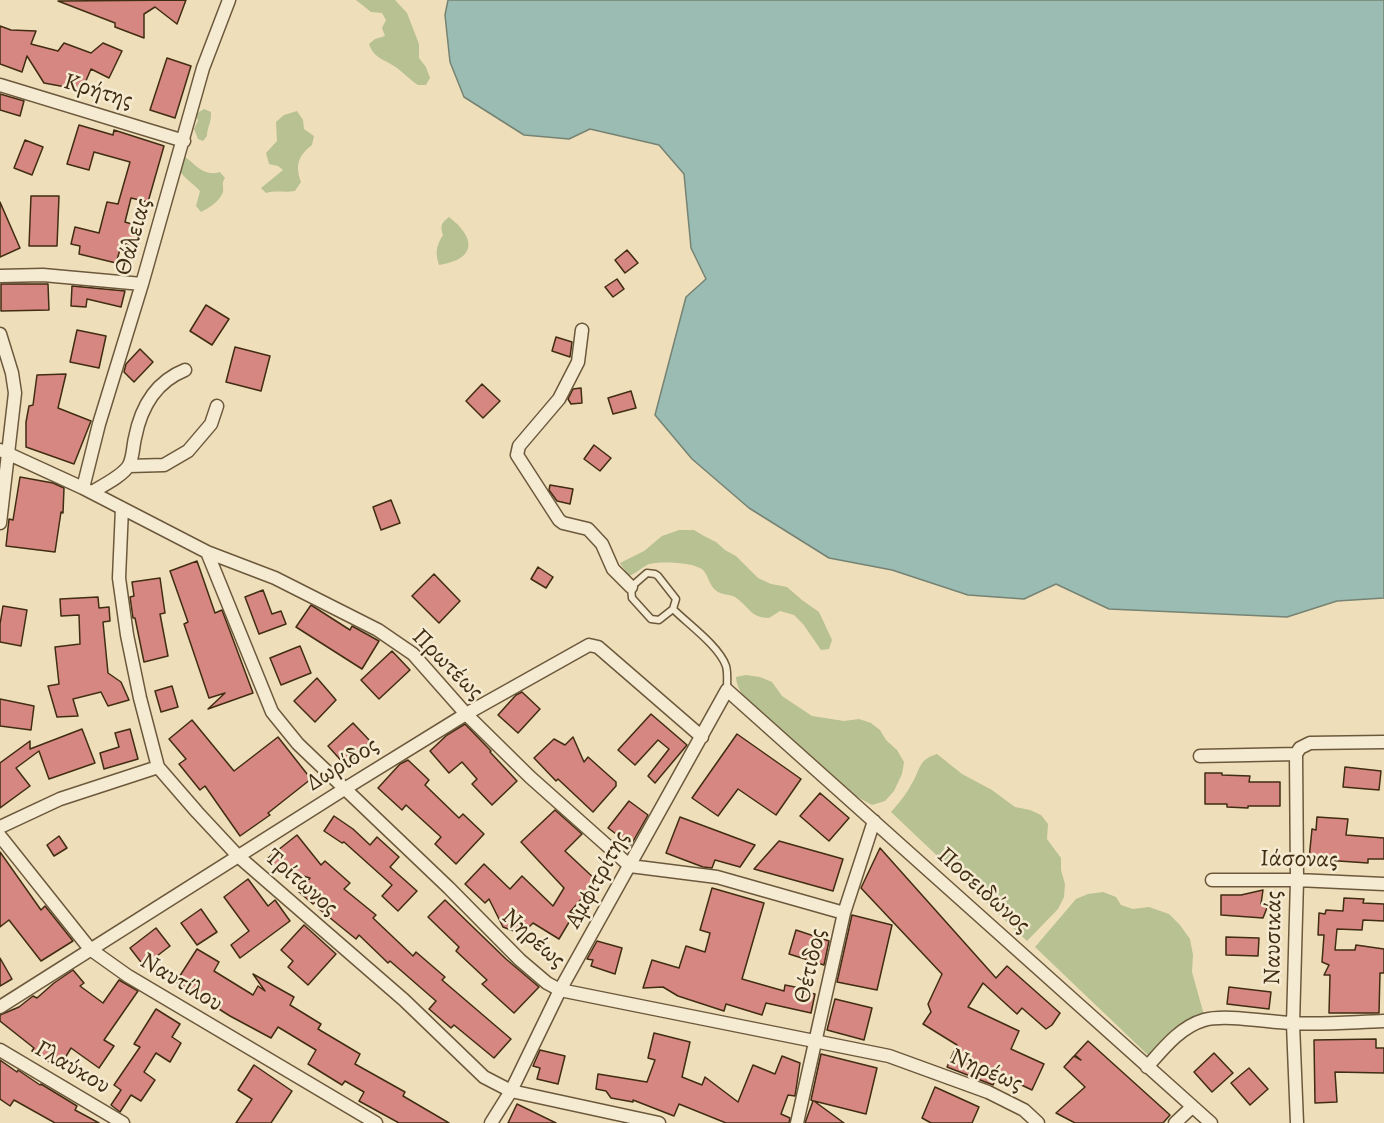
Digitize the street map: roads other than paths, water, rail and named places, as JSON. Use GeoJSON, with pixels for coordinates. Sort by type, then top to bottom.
{"type":"FeatureCollection","features":[{"type":"Feature","properties":{"kind":"street","name":"Θάλειας"},"geometry":{"type":"LineString","coordinates":[[87,490],[99,424],[142,284],[203,68],[229,0]]}},
{"type":"Feature","properties":{"kind":"street","name":"Κρήτης"},"geometry":{"type":"LineString","coordinates":[[0,85],[183,141]]}},
{"type":"Feature","properties":{"kind":"street"},"geometry":{"type":"LineString","coordinates":[[0,276],[43,275],[142,284]]}},
{"type":"Feature","properties":{"kind":"street"},"geometry":{"type":"LineString","coordinates":[[582,330],[578,362],[559,399],[519,446],[517,455],[559,520],[588,529],[602,544],[613,569],[631,587]]}},
{"type":"Feature","properties":{"kind":"street"},"geometry":{"type":"LineString","coordinates":[[0,334],[12,373],[15,393],[4,452],[0,523]]}},
{"type":"Feature","properties":{"kind":"street"},"geometry":{"type":"LineString","coordinates":[[129,466],[138,422],[145,406],[169,376],[185,370]]}},
{"type":"Feature","properties":{"kind":"street"},"geometry":{"type":"LineString","coordinates":[[87,490],[111,481],[129,466],[164,465],[188,451],[212,424],[217,406]]}},
{"type":"Feature","properties":{"kind":"street","name":"Πρωτέως"},"geometry":{"type":"LineString","coordinates":[[4,452],[87,490],[207,552],[275,578],[378,630],[413,654],[466,714],[530,777],[630,866]]}},
{"type":"Feature","properties":{"kind":"street","name":"Τρίτωνος"},"geometry":{"type":"LineString","coordinates":[[122,508],[119,578],[127,635],[158,767],[238,856],[404,1000],[482,1075],[511,1091],[659,1123]]}},
{"type":"Feature","properties":{"kind":"street","name":"Νηρέως"},"geometry":{"type":"LineString","coordinates":[[207,552],[272,712],[298,744],[449,888],[520,960],[547,983],[560,990],[889,1056],[988,1092],[1024,1110],[1038,1123]]}},
{"type":"Feature","properties":{"kind":"street","name":"Δωρίδος"},"geometry":{"type":"LineString","coordinates":[[0,1007],[345,788],[466,714],[586,646],[598,647],[702,737]]}},
{"type":"Feature","properties":{"kind":"street","name":"Αμφιτρίτης"},"geometry":{"type":"LineString","coordinates":[[491,1123],[511,1091],[560,990],[727,690]]}},
{"type":"Feature","properties":{"kind":"street","name":"Ποσειδώνος"},"geometry":{"type":"LineString","coordinates":[[727,690],[1211,1123]]}},
{"type":"Feature","properties":{"kind":"street"},"geometry":{"type":"LineString","coordinates":[[1200,756],[1296,754],[1300,748],[1310,743],[1384,742]]}},
{"type":"Feature","properties":{"kind":"street","name":"Ναυσικάς"},"geometry":{"type":"LineString","coordinates":[[1296,754],[1297,880],[1293,1024],[1297,1123]]}},
{"type":"Feature","properties":{"kind":"street"},"geometry":{"type":"LineString","coordinates":[[0,827],[60,799],[158,767]]}},
{"type":"Feature","properties":{"kind":"street","name":"Θέτιδος"},"geometry":{"type":"LineString","coordinates":[[797,1123],[844,913],[874,821]]}},
{"type":"Feature","properties":{"kind":"street","name":"Ναυτίλου"},"geometry":{"type":"LineString","coordinates":[[0,836],[90,949],[128,976],[376,1123]]}},
{"type":"Feature","properties":{"kind":"street"},"geometry":{"type":"LineString","coordinates":[[630,866],[717,877],[844,913]]}},
{"type":"Feature","properties":{"kind":"street","name":"Ιάσονας"},"geometry":{"type":"LineString","coordinates":[[1212,880],[1297,880],[1384,884]]}},
{"type":"Feature","properties":{"kind":"street"},"geometry":{"type":"LineString","coordinates":[[1147,1067],[1170,1042],[1189,1026],[1204,1020],[1217,1018],[1293,1024],[1384,1021]]}},
{"type":"Feature","properties":{"kind":"street","name":"Γλαύκου"},"geometry":{"type":"LineString","coordinates":[[0,1050],[123,1123]]}},
{"type":"Feature","properties":{"kind":"street"},"geometry":{"type":"LineString","coordinates":[[1175,1123],[1192,1107]]}},
{"type":"Feature","properties":{"kind":"lane"},"geometry":{"type":"LineString","coordinates":[[655,574],[676,599],[673,609],[659,620],[651,619],[632,598],[631,587],[644,575],[655,574]]}},
{"type":"Feature","properties":{"kind":"lane"},"geometry":{"type":"LineString","coordinates":[[673,609],[717,651],[727,670],[727,690]]}},
{"type":"Feature","properties":{"kind":"water"},"geometry":{"type":"Polygon","coordinates":[[[448,0],[1384,0],[1384,598],[1337,601],[1287,617],[1109,609],[1056,584],[1024,599],[968,595],[892,570],[829,558],[749,508],[692,459],[655,415],[686,297],[706,279],[691,248],[684,174],[659,145],[590,129],[569,139],[524,135],[464,97],[450,62],[445,15],[448,0]]]}}]}
